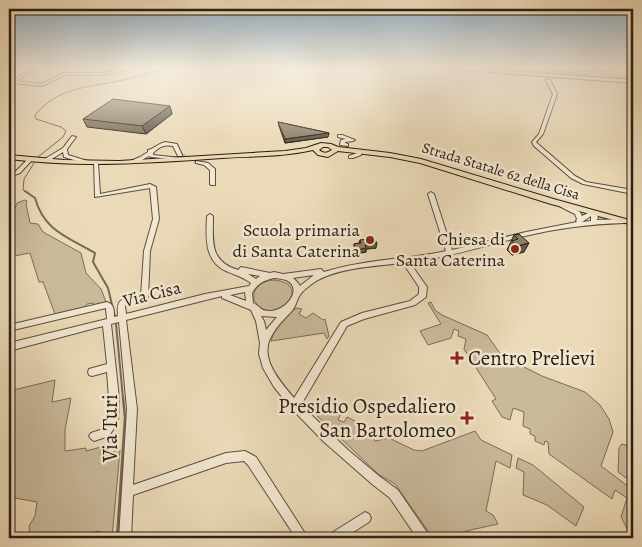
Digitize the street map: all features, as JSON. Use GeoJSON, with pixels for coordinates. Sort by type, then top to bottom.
{"type":"FeatureCollection","features":[{"type":"Feature","properties":{"kind":"main road","name":"Strada Statale 62 della Cisa"},"geometry":{"type":"LineString","coordinates":[[9,157],[93,164],[157,161],[180,157],[317,150],[327,145],[334,151]]}},
{"type":"Feature","properties":{"kind":"main road","name":"Strada Statale 62 della Cisa"},"geometry":{"type":"LineString","coordinates":[[317,150],[326,155],[334,151],[360,151],[421,161],[554,202],[633,223]]}},
{"type":"Feature","properties":{"kind":"street"},"geometry":{"type":"LineString","coordinates":[[555,94],[541,134],[534,142],[536,145],[573,178],[585,183],[633,192]]}},
{"type":"Feature","properties":{"kind":"street"},"geometry":{"type":"LineString","coordinates":[[45,161],[65,149],[74,136]]}},
{"type":"Feature","properties":{"kind":"street"},"geometry":{"type":"LineString","coordinates":[[340,136],[353,140],[344,141],[342,144],[346,145]]}},
{"type":"Feature","properties":{"kind":"street"},"geometry":{"type":"LineString","coordinates":[[129,162],[146,156],[150,151],[157,145],[167,143],[175,145],[180,157],[156,158],[151,156],[150,151]]}},
{"type":"Feature","properties":{"kind":"street"},"geometry":{"type":"LineString","coordinates":[[65,149],[66,156],[93,164],[97,196],[153,187],[156,219],[147,251],[144,298],[125,302],[122,306],[123,318]]}},
{"type":"Feature","properties":{"kind":"street"},"geometry":{"type":"LineString","coordinates":[[150,151],[149,157],[157,161]]}},
{"type":"Feature","properties":{"kind":"street"},"geometry":{"type":"LineString","coordinates":[[351,157],[359,154],[360,151]]}},
{"type":"Feature","properties":{"kind":"street"},"geometry":{"type":"LineString","coordinates":[[9,176],[23,168],[30,160]]}},
{"type":"Feature","properties":{"kind":"street"},"geometry":{"type":"LineString","coordinates":[[198,162],[206,164],[213,170],[213,184]]}},
{"type":"Feature","properties":{"kind":"street"},"geometry":{"type":"LineString","coordinates":[[431,194],[450,252]]}},
{"type":"Feature","properties":{"kind":"street"},"geometry":{"type":"LineString","coordinates":[[554,202],[578,213],[579,221]]}},
{"type":"Feature","properties":{"kind":"street"},"geometry":{"type":"LineString","coordinates":[[579,221],[592,213],[595,217],[594,222]]}},
{"type":"Feature","properties":{"kind":"street"},"geometry":{"type":"LineString","coordinates":[[210,216],[209,250],[216,263],[242,274],[252,285]]}},
{"type":"Feature","properties":{"kind":"street"},"geometry":{"type":"LineString","coordinates":[[222,266],[284,276],[339,271],[450,252],[579,221],[624,221]]}},
{"type":"Feature","properties":{"kind":"street"},"geometry":{"type":"LineString","coordinates":[[295,406],[344,324],[362,316],[412,303],[423,295],[423,287],[405,261]]}},
{"type":"Feature","properties":{"kind":"street"},"geometry":{"type":"LineString","coordinates":[[264,342],[276,322],[291,307],[298,293],[312,280],[321,275],[339,271]]}},
{"type":"Feature","properties":{"kind":"street"},"geometry":{"type":"LineString","coordinates":[[274,275],[260,278],[252,285],[248,299],[260,321],[264,342],[263,356],[279,389],[374,480],[394,495],[424,538]]}},
{"type":"Feature","properties":{"kind":"street"},"geometry":{"type":"LineString","coordinates":[[284,276],[294,283],[298,293]]}},
{"type":"Feature","properties":{"kind":"street","name":"Via Cisa"},"geometry":{"type":"LineString","coordinates":[[9,347],[252,285]]}},
{"type":"Feature","properties":{"kind":"street","name":"Via Cisa"},"geometry":{"type":"LineString","coordinates":[[205,297],[229,296],[254,309]]}},
{"type":"Feature","properties":{"kind":"street"},"geometry":{"type":"LineString","coordinates":[[9,328],[107,305],[110,308],[109,322]]}},
{"type":"Feature","properties":{"kind":"street"},"geometry":{"type":"LineString","coordinates":[[254,309],[269,314],[285,311],[291,307]]}},
{"type":"Feature","properties":{"kind":"street","name":"Via Turi"},"geometry":{"type":"LineString","coordinates":[[123,318],[132,409],[125,538]]}},
{"type":"Feature","properties":{"kind":"street","name":"Via Cisa"},"geometry":{"type":"LineString","coordinates":[[94,436],[106,433],[113,422],[109,322]]}},
{"type":"Feature","properties":{"kind":"street"},"geometry":{"type":"LineString","coordinates":[[92,372],[111,367]]}},
{"type":"Feature","properties":{"kind":"street"},"geometry":{"type":"LineString","coordinates":[[128,492],[226,458],[245,456],[252,461],[302,538]]}},
{"type":"Feature","properties":{"kind":"street"},"geometry":{"type":"LineString","coordinates":[[334,538],[364,518]]}},
{"type":"Feature","properties":{"kind":"shaded area"},"geometry":{"type":"Polygon","coordinates":[[[27,201],[30,223],[38,224],[43,232],[81,253],[86,273],[101,289],[106,302],[94,305],[93,303],[87,304],[85,307],[55,314],[43,282],[39,282],[30,253],[9,257],[9,225],[17,203],[27,201]]]}},
{"type":"Feature","properties":{"kind":"shaded area"},"geometry":{"type":"Polygon","coordinates":[[[274,280],[286,283],[292,289],[287,303],[271,311],[262,308],[254,300],[254,295],[256,288],[262,283],[274,280]]]}},
{"type":"Feature","properties":{"kind":"shaded area"},"geometry":{"type":"Polygon","coordinates":[[[431,302],[435,310],[442,315],[487,335],[502,356],[542,376],[585,392],[600,405],[609,419],[613,432],[601,466],[633,490],[633,538],[621,517],[627,498],[615,490],[612,499],[549,454],[548,442],[545,441],[544,445],[535,441],[535,436],[530,434],[530,429],[523,426],[524,412],[513,408],[510,420],[502,417],[492,401],[496,399],[464,349],[466,339],[458,336],[459,331],[454,329],[451,338],[428,345],[420,331],[441,324],[428,303],[431,302]]]}},
{"type":"Feature","properties":{"kind":"shaded area"},"geometry":{"type":"Polygon","coordinates":[[[296,308],[302,309],[299,314],[306,318],[313,313],[323,320],[325,319],[329,336],[327,339],[324,333],[271,341],[284,319],[296,308]]]}},
{"type":"Feature","properties":{"kind":"shaded area"},"geometry":{"type":"Polygon","coordinates":[[[55,380],[52,402],[71,398],[65,430],[65,451],[86,448],[86,451],[101,447],[100,455],[120,450],[112,538],[94,538],[99,531],[72,538],[30,538],[29,526],[35,516],[37,502],[9,497],[9,391],[55,380]]]}},
{"type":"Feature","properties":{"kind":"shaded area"},"geometry":{"type":"Polygon","coordinates":[[[319,401],[341,413],[338,420],[344,422],[347,417],[379,433],[379,435],[373,437],[375,441],[389,438],[414,450],[422,451],[475,431],[481,440],[512,455],[510,468],[496,461],[486,511],[493,515],[498,524],[466,531],[458,538],[433,538],[395,484],[378,474],[311,410],[319,401]]]}},
{"type":"Feature","properties":{"kind":"shaded area"},"geometry":{"type":"Polygon","coordinates":[[[622,444],[626,445],[633,456],[633,483],[618,472],[619,448],[622,444]]]}},
{"type":"Feature","properties":{"kind":"shaded area"},"geometry":{"type":"Polygon","coordinates":[[[518,458],[533,465],[584,507],[576,526],[547,505],[523,495],[524,472],[516,468],[518,458]]]}},
{"type":"Feature","properties":{"kind":"building"},"geometry":{"type":"Polygon","coordinates":[[[113,99],[170,106],[142,126],[83,119],[113,99]]]}},
{"type":"Feature","properties":{"kind":"building"},"geometry":{"type":"Polygon","coordinates":[[[278,122],[329,133],[285,139],[278,122]]]}},
{"type":"Feature","properties":{"kind":"building"},"geometry":{"type":"Polygon","coordinates":[[[519,234],[529,243],[517,246],[512,241],[518,239],[514,235],[519,234]]]}},
{"type":"Feature","properties":{"kind":"building"},"geometry":{"type":"Polygon","coordinates":[[[374,238],[377,243],[365,245],[366,248],[357,250],[354,244],[361,243],[360,240],[374,238]]]}},
{"type":"Feature","properties":{"kind":"waterway"},"geometry":{"type":"LineString","coordinates":[[38,157],[63,137],[66,131],[61,127],[36,119],[35,115],[44,105],[63,94]]}},
{"type":"Feature","properties":{"kind":"waterway"},"geometry":{"type":"LineString","coordinates":[[27,193],[23,190],[24,179],[34,163]]}},
{"type":"Feature","properties":{"kind":"waterway"},"geometry":{"type":"LineString","coordinates":[[25,191],[35,198],[44,218],[51,226],[95,253],[93,262],[108,288],[115,317]]}},
{"type":"Feature","properties":{"kind":"waterway"},"geometry":{"type":"LineString","coordinates":[[116,324],[123,398]]}},
{"type":"Feature","properties":{"kind":"waterway"},"geometry":{"type":"LineString","coordinates":[[117,538],[125,418],[123,397]]}},
{"type":"Feature","properties":{"kind":"tunnel"},"geometry":{"type":"LineString","coordinates":[[180,155],[198,162]]}},
{"type":"Feature","properties":{"kind":"place","name":"Scuola primaria di Santa Caterina"},"geometry":{"type":"Point","coordinates":[370,240]}},
{"type":"Feature","properties":{"kind":"place","name":"Chiesa di Santa Caterina"},"geometry":{"type":"Point","coordinates":[515,249]}},
{"type":"Feature","properties":{"kind":"place","name":"Centro Prelievi"},"geometry":{"type":"Point","coordinates":[457,358]}},
{"type":"Feature","properties":{"kind":"place","name":"Presidio Ospedaliero San Bartolomeo"},"geometry":{"type":"Point","coordinates":[467,418]}}]}
